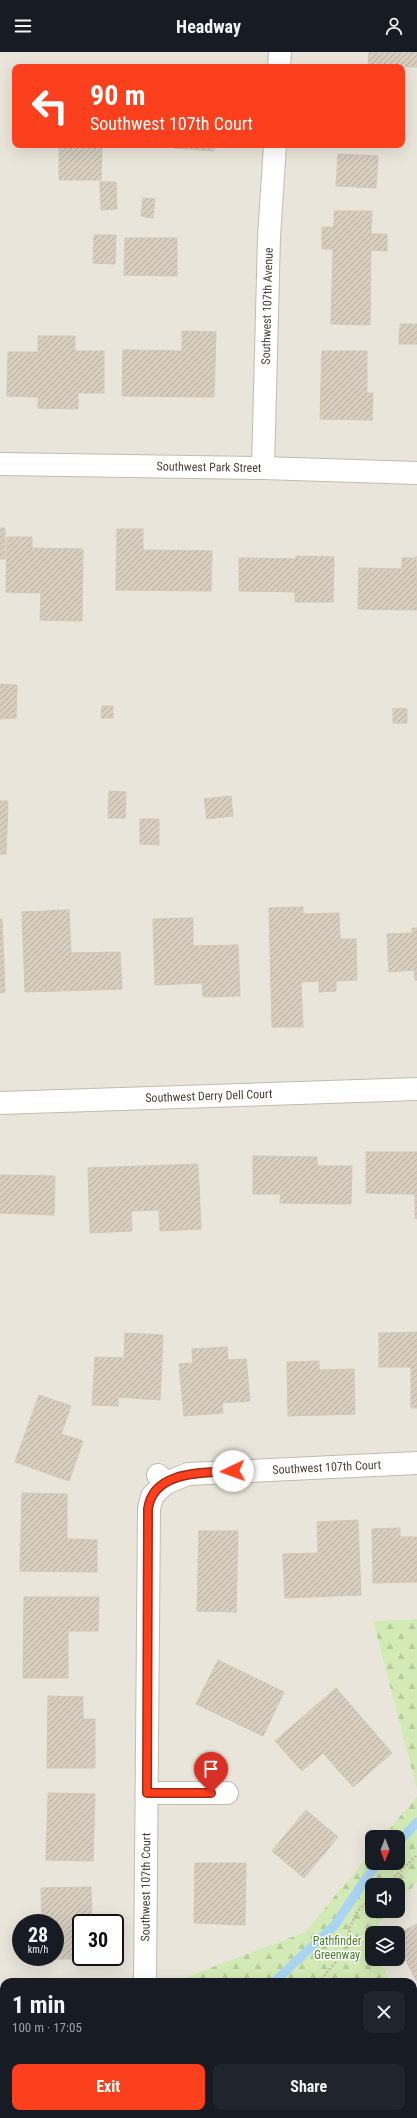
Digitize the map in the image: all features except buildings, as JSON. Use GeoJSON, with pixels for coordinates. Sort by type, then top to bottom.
{"type":"FeatureCollection","features":[{"type":"Feature","properties":{"kind":"street"},"geometry":{"type":"LineString","coordinates":[[279,64],[280,52]]}},
{"type":"Feature","properties":{"kind":"street","name":"Southwest 107th Avenue"},"geometry":{"type":"LineString","coordinates":[[263,468],[269,237],[275,148]]}},
{"type":"Feature","properties":{"kind":"street","name":"Southwest Park Street"},"geometry":{"type":"LineString","coordinates":[[0,464],[263,468],[417,473]]}},
{"type":"Feature","properties":{"kind":"street","name":"Southwest Derry Dell Court"},"geometry":{"type":"LineString","coordinates":[[0,1103],[417,1089]]}},
{"type":"Feature","properties":{"kind":"street","name":"Southwest 107th Court"},"geometry":{"type":"LineString","coordinates":[[144,1978],[147,1793],[148,1509],[152,1496],[162,1479],[188,1474],[417,1463]]}},
{"type":"Feature","properties":{"kind":"street"},"geometry":{"type":"LineString","coordinates":[[147,1793],[227,1793]]}},
{"type":"Feature","properties":{"kind":"path"},"geometry":{"type":"LineString","coordinates":[[393,1878],[417,1855]]}},
{"type":"Feature","properties":{"kind":"path"},"geometry":{"type":"LineString","coordinates":[[322,1978],[346,1950],[350,1927],[357,1912],[365,1904]]}},
{"type":"Feature","properties":{"kind":"shaded area"},"geometry":{"type":"Polygon","coordinates":[[[0,52],[417,52],[417,1619],[373,1621],[417,1790],[417,1796],[389,1830],[365,1830],[365,1859],[305,1932],[184,1978],[0,1978],[0,52]]]}},
{"type":"Feature","properties":{"kind":"shaded area"},"geometry":{"type":"Polygon","coordinates":[[[417,1882],[417,1978],[389,1978],[383,1966],[405,1966],[405,1926],[377,1926],[385,1918],[405,1918],[405,1895],[417,1882]]]}},
{"type":"Feature","properties":{"kind":"green space"},"geometry":{"type":"Polygon","coordinates":[[[417,1619],[417,1790],[373,1621],[417,1619]]]}},
{"type":"Feature","properties":{"kind":"green space","name":"Pathfinder Greenway"},"geometry":{"type":"Polygon","coordinates":[[[417,1796],[417,1882],[405,1895],[405,1878],[365,1878],[365,1918],[385,1918],[377,1926],[365,1926],[365,1966],[383,1966],[389,1978],[184,1978],[305,1932],[365,1859],[365,1870],[405,1870],[405,1830],[389,1830],[417,1796]]]}},
{"type":"Feature","properties":{"kind":"waterway"},"geometry":{"type":"LineString","coordinates":[[405,1835],[417,1822]]}},
{"type":"Feature","properties":{"kind":"waterway"},"geometry":{"type":"LineString","coordinates":[[278,1978],[335,1925],[373,1870]]}},
{"type":"Feature","properties":{"kind":"route"},"geometry":{"type":"LineString","coordinates":[[211,1793],[147,1793],[148,1509],[152,1496],[158,1489],[175,1478],[188,1474],[233,1471]]}}]}
